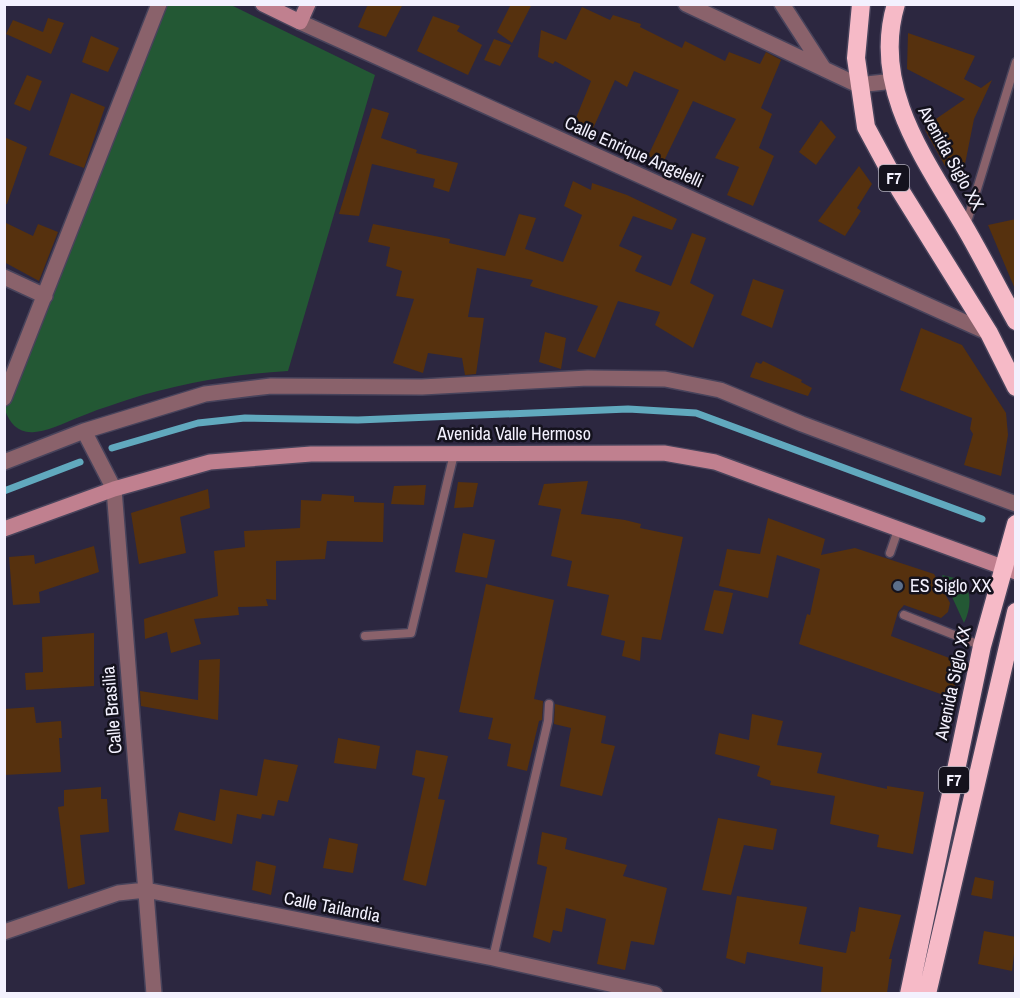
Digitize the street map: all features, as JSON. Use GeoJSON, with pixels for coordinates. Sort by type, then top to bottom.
{"type":"FeatureCollection","features":[{"type":"Feature","properties":{"kind":"highway","name":"F7"},"geometry":{"type":"LineString","coordinates":[[861,4],[856,58],[858,85],[866,127],[989,333],[1016,387]]}},
{"type":"Feature","properties":{"kind":"highway","name":"Avenida Siglo XX"},"geometry":{"type":"LineString","coordinates":[[896,4],[890,51],[896,95],[911,136],[965,227],[1016,321]]}},
{"type":"Feature","properties":{"kind":"highway","name":"Avenida Siglo XX"},"geometry":{"type":"LineString","coordinates":[[909,993],[982,646],[1009,569],[1016,524]]}},
{"type":"Feature","properties":{"kind":"highway","name":"F7"},"geometry":{"type":"LineString","coordinates":[[927,993],[1016,612]]}},
{"type":"Feature","properties":{"kind":"street"},"geometry":{"type":"LineString","coordinates":[[4,398],[159,4]]}},
{"type":"Feature","properties":{"kind":"street","name":"Calle Enrique Angelelli"},"geometry":{"type":"LineString","coordinates":[[263,4],[989,333]]}},
{"type":"Feature","properties":{"kind":"street"},"geometry":{"type":"LineString","coordinates":[[300,22],[308,4]]}},
{"type":"Feature","properties":{"kind":"street"},"geometry":{"type":"LineString","coordinates":[[686,4],[858,85],[894,81]]}},
{"type":"Feature","properties":{"kind":"street"},"geometry":{"type":"LineString","coordinates":[[782,4],[824,69]]}},
{"type":"Feature","properties":{"kind":"street"},"geometry":{"type":"LineString","coordinates":[[4,277],[45,296]]}},
{"type":"Feature","properties":{"kind":"street"},"geometry":{"type":"LineString","coordinates":[[4,462],[84,431],[205,394],[271,386],[422,387],[588,378],[665,379],[720,390],[802,424],[1016,504]]}},
{"type":"Feature","properties":{"kind":"street","name":"Calle Brasilia"},"geometry":{"type":"LineString","coordinates":[[84,431],[114,489],[154,993]]}},
{"type":"Feature","properties":{"kind":"street","name":"Avenida Valle Hermoso"},"geometry":{"type":"LineString","coordinates":[[4,529],[114,489],[210,462],[311,454],[664,453],[715,462],[1009,569]]}},
{"type":"Feature","properties":{"kind":"street","name":"Calle Tailandia"},"geometry":{"type":"LineString","coordinates":[[4,932],[118,893],[146,890],[493,958],[655,993]]}},
{"type":"Feature","properties":{"kind":"lane"},"geometry":{"type":"LineString","coordinates":[[965,227],[1016,62]]}},
{"type":"Feature","properties":{"kind":"lane"},"geometry":{"type":"LineString","coordinates":[[365,636],[411,633],[454,454]]}},
{"type":"Feature","properties":{"kind":"lane"},"geometry":{"type":"LineString","coordinates":[[890,554],[898,530]]}},
{"type":"Feature","properties":{"kind":"lane"},"geometry":{"type":"LineString","coordinates":[[904,615],[982,646]]}},
{"type":"Feature","properties":{"kind":"lane"},"geometry":{"type":"LineString","coordinates":[[493,958],[548,721],[549,704]]}},
{"type":"Feature","properties":{"kind":"green space"},"geometry":{"type":"Polygon","coordinates":[[[161,5],[231,5],[375,75],[288,371],[248,374],[169,388],[103,408],[48,429],[35,432],[20,430],[12,424],[5,410],[161,5]]]}},
{"type":"Feature","properties":{"kind":"green space"},"geometry":{"type":"Polygon","coordinates":[[[942,575],[963,580],[966,585],[970,601],[964,623],[942,575]]]}},
{"type":"Feature","properties":{"kind":"building"},"geometry":{"type":"Polygon","coordinates":[[[368,4],[403,4],[386,37],[358,27],[368,4]]]}},
{"type":"Feature","properties":{"kind":"building"},"geometry":{"type":"Polygon","coordinates":[[[511,4],[532,4],[512,43],[497,32],[511,4]]]}},
{"type":"Feature","properties":{"kind":"building"},"geometry":{"type":"Polygon","coordinates":[[[582,7],[610,20],[613,15],[641,24],[640,27],[682,48],[685,41],[725,61],[729,52],[760,64],[766,52],[781,60],[761,108],[772,114],[759,148],[774,156],[753,206],[727,195],[739,167],[715,158],[736,119],[693,101],[663,163],[648,156],[679,90],[634,71],[627,87],[615,80],[591,133],[574,123],[591,81],[555,61],[553,64],[538,57],[541,30],[566,40],[582,7]]]}},
{"type":"Feature","properties":{"kind":"building"},"geometry":{"type":"Polygon","coordinates":[[[433,16],[460,26],[457,31],[482,45],[468,75],[417,51],[433,16]]]}},
{"type":"Feature","properties":{"kind":"building"},"geometry":{"type":"Polygon","coordinates":[[[48,18],[64,23],[51,54],[6,34],[13,20],[43,32],[48,18]]]}},
{"type":"Feature","properties":{"kind":"building"},"geometry":{"type":"Polygon","coordinates":[[[908,33],[975,56],[964,79],[981,88],[992,80],[974,119],[962,179],[952,161],[945,166],[925,130],[930,123],[965,99],[907,69],[908,33]]]}},
{"type":"Feature","properties":{"kind":"building"},"geometry":{"type":"Polygon","coordinates":[[[91,36],[119,48],[108,72],[82,62],[91,36]]]}},
{"type":"Feature","properties":{"kind":"building"},"geometry":{"type":"Polygon","coordinates":[[[494,39],[511,45],[500,66],[484,60],[494,39]]]}},
{"type":"Feature","properties":{"kind":"building"},"geometry":{"type":"Polygon","coordinates":[[[27,75],[42,81],[30,111],[14,104],[27,75]]]}},
{"type":"Feature","properties":{"kind":"building"},"geometry":{"type":"Polygon","coordinates":[[[71,93],[105,107],[84,168],[49,155],[71,93]]]}},
{"type":"Feature","properties":{"kind":"building"},"geometry":{"type":"Polygon","coordinates":[[[372,108],[389,113],[381,138],[417,150],[416,153],[458,163],[449,192],[433,187],[435,179],[372,164],[359,216],[339,214],[372,108]]]}},
{"type":"Feature","properties":{"kind":"building"},"geometry":{"type":"Polygon","coordinates":[[[821,120],[836,137],[816,165],[799,152],[821,120]]]}},
{"type":"Feature","properties":{"kind":"building"},"geometry":{"type":"Polygon","coordinates":[[[4,137],[27,147],[7,204],[4,204],[4,137]]]}},
{"type":"Feature","properties":{"kind":"building"},"geometry":{"type":"Polygon","coordinates":[[[859,166],[872,184],[857,208],[861,211],[845,236],[818,221],[859,166]]]}},
{"type":"Feature","properties":{"kind":"building"},"geometry":{"type":"Polygon","coordinates":[[[573,181],[591,190],[592,183],[627,195],[677,219],[672,230],[633,216],[619,246],[642,256],[635,271],[671,286],[692,233],[706,238],[690,283],[714,295],[693,348],[655,325],[660,312],[618,301],[595,358],[577,351],[598,306],[530,286],[533,280],[477,268],[468,317],[484,318],[476,374],[465,375],[462,358],[428,353],[423,373],[393,363],[414,299],[396,296],[402,271],[386,266],[390,247],[368,242],[373,224],[450,239],[449,243],[505,256],[519,214],[536,218],[525,249],[563,262],[582,215],[564,206],[573,181]]]}},
{"type":"Feature","properties":{"kind":"building"},"geometry":{"type":"Polygon","coordinates":[[[1016,219],[1016,289],[1015,289],[988,225],[1016,219]]]}},
{"type":"Feature","properties":{"kind":"building"},"geometry":{"type":"Polygon","coordinates":[[[4,222],[33,236],[38,224],[58,232],[39,281],[4,262],[4,222]]]}},
{"type":"Feature","properties":{"kind":"building"},"geometry":{"type":"Polygon","coordinates":[[[753,279],[784,290],[772,328],[741,315],[753,279]]]}},
{"type":"Feature","properties":{"kind":"building"},"geometry":{"type":"Polygon","coordinates":[[[921,328],[962,345],[1006,413],[1008,435],[1001,476],[964,465],[973,434],[970,429],[972,418],[900,390],[921,328]]]}},
{"type":"Feature","properties":{"kind":"building"},"geometry":{"type":"Polygon","coordinates":[[[545,332],[566,338],[561,369],[539,362],[545,332]]]}},
{"type":"Feature","properties":{"kind":"building"},"geometry":{"type":"Polygon","coordinates":[[[763,361],[802,380],[801,382],[812,388],[808,396],[750,377],[756,362],[761,364],[763,361]]]}},
{"type":"Feature","properties":{"kind":"building"},"geometry":{"type":"Polygon","coordinates":[[[588,481],[581,514],[625,520],[641,524],[640,528],[683,537],[661,640],[642,637],[640,661],[622,656],[625,641],[601,635],[609,595],[567,586],[572,561],[551,556],[561,509],[538,505],[544,484],[588,481]]]}},
{"type":"Feature","properties":{"kind":"building"},"geometry":{"type":"Polygon","coordinates":[[[458,482],[478,483],[473,507],[454,508],[458,482]]]}},
{"type":"Feature","properties":{"kind":"building"},"geometry":{"type":"Polygon","coordinates":[[[426,485],[424,505],[391,504],[394,486],[426,485]]]}},
{"type":"Feature","properties":{"kind":"building"},"geometry":{"type":"Polygon","coordinates":[[[208,489],[210,508],[180,517],[186,553],[139,564],[131,513],[208,489]]]}},
{"type":"Feature","properties":{"kind":"building"},"geometry":{"type":"Polygon","coordinates":[[[322,494],[354,496],[354,502],[384,503],[383,542],[327,541],[325,559],[276,561],[276,600],[266,599],[268,606],[238,607],[239,615],[194,619],[201,644],[171,653],[167,632],[145,639],[144,619],[218,596],[214,551],[245,547],[244,531],[300,528],[301,500],[321,501],[322,494]]]}},
{"type":"Feature","properties":{"kind":"building"},"geometry":{"type":"Polygon","coordinates":[[[768,518],[825,539],[821,555],[855,548],[934,574],[950,603],[948,612],[941,618],[904,605],[898,612],[891,636],[960,662],[952,698],[799,644],[807,614],[810,615],[820,569],[777,555],[768,598],[719,586],[727,549],[760,554],[768,518]]]}},
{"type":"Feature","properties":{"kind":"building"},"geometry":{"type":"Polygon","coordinates":[[[463,533],[495,540],[487,578],[455,572],[463,533]]]}},
{"type":"Feature","properties":{"kind":"building"},"geometry":{"type":"Polygon","coordinates":[[[94,546],[99,572],[39,592],[40,603],[13,605],[9,557],[34,555],[35,564],[94,546]]]}},
{"type":"Feature","properties":{"kind":"building"},"geometry":{"type":"Polygon","coordinates":[[[486,584],[554,600],[534,699],[543,701],[542,720],[539,721],[527,771],[507,766],[511,744],[488,739],[493,718],[459,712],[486,584]]]}},
{"type":"Feature","properties":{"kind":"building"},"geometry":{"type":"Polygon","coordinates":[[[714,590],[733,593],[723,634],[704,630],[714,590]]]}},
{"type":"Feature","properties":{"kind":"building"},"geometry":{"type":"Polygon","coordinates":[[[94,633],[94,686],[26,690],[25,673],[43,672],[42,637],[94,633]]]}},
{"type":"Feature","properties":{"kind":"building"},"geometry":{"type":"Polygon","coordinates":[[[220,659],[218,720],[141,706],[140,691],[198,700],[199,660],[220,659]]]}},
{"type":"Feature","properties":{"kind":"building"},"geometry":{"type":"Polygon","coordinates":[[[555,704],[606,716],[601,743],[615,746],[602,796],[560,786],[571,728],[554,724],[555,704]]]}},
{"type":"Feature","properties":{"kind":"building"},"geometry":{"type":"Polygon","coordinates":[[[34,707],[36,723],[61,721],[62,738],[59,738],[61,772],[4,775],[4,709],[34,707]]]}},
{"type":"Feature","properties":{"kind":"building"},"geometry":{"type":"Polygon","coordinates":[[[752,714],[783,721],[777,745],[822,753],[817,773],[887,789],[887,786],[924,792],[913,854],[877,847],[879,835],[830,824],[835,796],[770,785],[771,781],[757,776],[760,766],[715,754],[719,733],[749,740],[752,714]]]}},
{"type":"Feature","properties":{"kind":"building"},"geometry":{"type":"Polygon","coordinates":[[[338,738],[380,746],[376,769],[334,763],[338,738]]]}},
{"type":"Feature","properties":{"kind":"building"},"geometry":{"type":"Polygon","coordinates":[[[416,750],[448,756],[438,799],[445,800],[426,886],[403,880],[425,778],[412,775],[416,750]]]}},
{"type":"Feature","properties":{"kind":"building"},"geometry":{"type":"Polygon","coordinates":[[[264,759],[298,765],[288,802],[278,800],[274,816],[262,814],[261,819],[237,814],[232,844],[174,830],[179,812],[215,821],[220,789],[257,796],[264,759]]]}},
{"type":"Feature","properties":{"kind":"building"},"geometry":{"type":"Polygon","coordinates":[[[101,787],[101,799],[107,799],[109,832],[80,835],[85,884],[68,889],[58,807],[64,806],[64,790],[101,787]]]}},
{"type":"Feature","properties":{"kind":"building"},"geometry":{"type":"Polygon","coordinates":[[[718,818],[777,829],[773,850],[744,845],[731,895],[702,890],[718,818]]]}},
{"type":"Feature","properties":{"kind":"building"},"geometry":{"type":"Polygon","coordinates":[[[542,832],[567,838],[565,849],[627,865],[623,876],[667,888],[654,945],[631,941],[625,970],[597,964],[606,919],[566,908],[562,932],[553,930],[550,943],[533,937],[547,867],[537,864],[542,832]]]}},
{"type":"Feature","properties":{"kind":"building"},"geometry":{"type":"Polygon","coordinates":[[[329,838],[358,844],[353,873],[323,868],[329,838]]]}},
{"type":"Feature","properties":{"kind":"building"},"geometry":{"type":"Polygon","coordinates":[[[256,861],[276,866],[271,895],[252,890],[256,861]]]}},
{"type":"Feature","properties":{"kind":"building"},"geometry":{"type":"Polygon","coordinates":[[[975,877],[994,881],[992,899],[971,895],[975,877]]]}},
{"type":"Feature","properties":{"kind":"building"},"geometry":{"type":"Polygon","coordinates":[[[737,896],[807,907],[799,944],[846,953],[851,931],[855,932],[859,907],[901,915],[889,959],[892,959],[887,993],[821,993],[823,967],[747,952],[745,964],[726,958],[737,896]]]}},
{"type":"Feature","properties":{"kind":"building"},"geometry":{"type":"Polygon","coordinates":[[[984,931],[1016,937],[1012,971],[978,964],[984,931]]]}},
{"type":"Feature","properties":{"kind":"waterway"},"geometry":{"type":"LineString","coordinates":[[112,448],[198,423],[245,418],[358,420],[628,409],[696,413],[982,519]]}},
{"type":"Feature","properties":{"kind":"waterway"},"geometry":{"type":"LineString","coordinates":[[4,491],[80,462]]}},
{"type":"Feature","properties":{"kind":"place","name":"ES Siglo XX"},"geometry":{"type":"Point","coordinates":[898,586]}}]}
